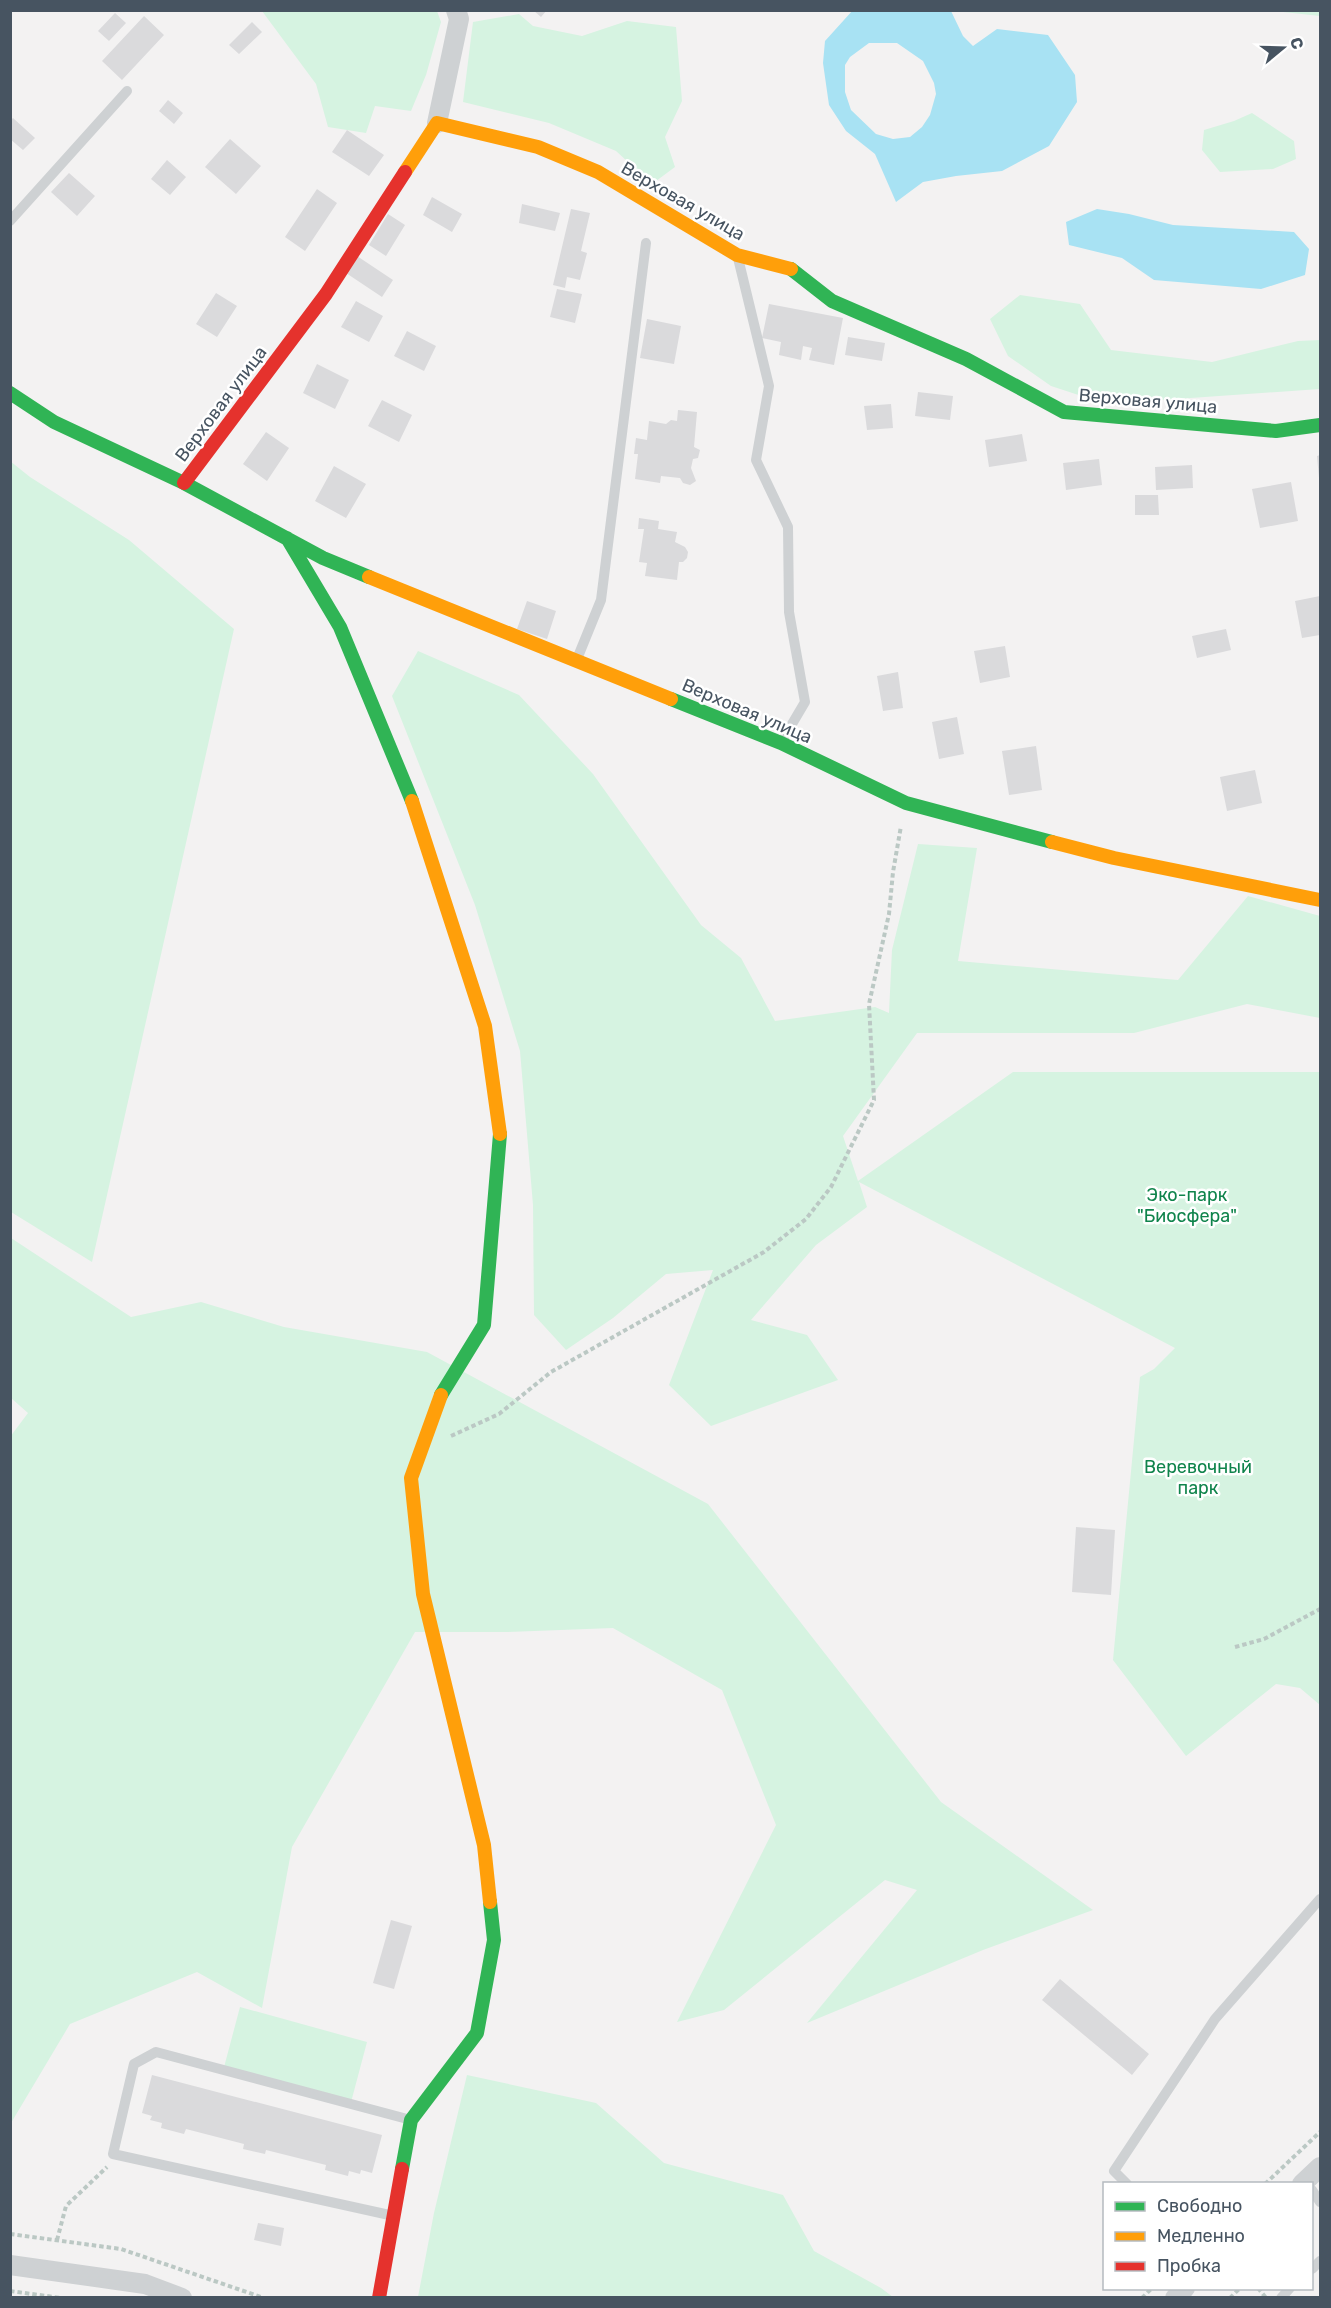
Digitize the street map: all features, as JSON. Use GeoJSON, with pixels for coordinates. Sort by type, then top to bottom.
{"type":"FeatureCollection","features":[{"type":"Feature","properties":{"kind":"street"},"geometry":{"type":"LineString","coordinates":[[437,123],[459,19],[456,10]]}},
{"type":"Feature","properties":{"kind":"street","name":"Верховая улица"},"geometry":{"type":"LineString","coordinates":[[184,483],[326,294],[437,123],[538,147],[598,172],[737,255],[789,267],[832,301],[966,360],[1064,412],[1276,431],[1320,425]]}},
{"type":"Feature","properties":{"kind":"street","name":"Верховая улица"},"geometry":{"type":"LineString","coordinates":[[10,393],[54,422],[184,483],[323,558],[781,743],[906,803],[1114,858],[1320,900]]}},
{"type":"Feature","properties":{"kind":"street"},"geometry":{"type":"LineString","coordinates":[[287,538],[340,627],[416,812],[485,1026],[500,1131],[484,1325],[442,1394],[411,1478],[423,1594],[484,1845],[494,1940],[477,2033],[411,2120],[379,2298]]}},
{"type":"Feature","properties":{"kind":"street"},"geometry":{"type":"LineString","coordinates":[[1308,2182],[1320,2167]]}},
{"type":"Feature","properties":{"kind":"street"},"geometry":{"type":"LineString","coordinates":[[10,2265],[146,2284],[182,2298]]}},
{"type":"Feature","properties":{"kind":"lane"},"geometry":{"type":"LineString","coordinates":[[10,221],[127,92]]}},
{"type":"Feature","properties":{"kind":"lane"},"geometry":{"type":"LineString","coordinates":[[577,659],[601,600],[646,243]]}},
{"type":"Feature","properties":{"kind":"lane"},"geometry":{"type":"LineString","coordinates":[[737,255],[769,386],[756,460],[788,527],[789,612],[805,702],[781,743]]}},
{"type":"Feature","properties":{"kind":"lane"},"geometry":{"type":"LineString","coordinates":[[1125,2182],[1114,2171],[1215,2019],[1320,1899]]}},
{"type":"Feature","properties":{"kind":"lane"},"geometry":{"type":"LineString","coordinates":[[394,2216],[113,2154],[134,2064],[156,2052],[411,2120]]}},
{"type":"Feature","properties":{"kind":"path"},"geometry":{"type":"LineString","coordinates":[[444,1444],[452,1436],[499,1414],[551,1372],[764,1252],[806,1219],[831,1186],[874,1100],[869,1004],[889,914],[893,872],[906,803]]}},
{"type":"Feature","properties":{"kind":"path"},"geometry":{"type":"LineString","coordinates":[[1235,1647],[1264,1639],[1320,1609]]}},
{"type":"Feature","properties":{"kind":"path"},"geometry":{"type":"LineString","coordinates":[[1267,2182],[1320,2132]]}},
{"type":"Feature","properties":{"kind":"path"},"geometry":{"type":"LineString","coordinates":[[57,2240],[66,2206],[106,2169],[113,2154]]}},
{"type":"Feature","properties":{"kind":"path"},"geometry":{"type":"LineString","coordinates":[[10,2234],[121,2249],[264,2298]]}},
{"type":"Feature","properties":{"kind":"path"},"geometry":{"type":"LineString","coordinates":[[10,2291],[61,2298]]}},
{"type":"Feature","properties":{"kind":"green space"},"geometry":{"type":"Polygon","coordinates":[[[262,11],[437,11],[441,22],[426,75],[411,111],[375,106],[366,133],[328,127],[316,84],[262,11]]]}},
{"type":"Feature","properties":{"kind":"green space"},"geometry":{"type":"Polygon","coordinates":[[[1274,11],[1320,11],[1320,16],[1274,11]]]}},
{"type":"Feature","properties":{"kind":"green space"},"geometry":{"type":"Polygon","coordinates":[[[519,14],[533,26],[582,36],[627,21],[676,27],[682,101],[665,137],[675,167],[652,184],[616,151],[549,123],[463,102],[473,22],[519,14]]]}},
{"type":"Feature","properties":{"kind":"green space"},"geometry":{"type":"Polygon","coordinates":[[[1252,113],[1294,141],[1296,159],[1273,169],[1220,172],[1202,150],[1204,130],[1252,113]]]}},
{"type":"Feature","properties":{"kind":"green space"},"geometry":{"type":"Polygon","coordinates":[[[1020,295],[1080,304],[1111,350],[1212,362],[1298,341],[1320,340],[1320,389],[1106,404],[1051,386],[1008,356],[990,319],[1020,295]]]}},
{"type":"Feature","properties":{"kind":"green space"},"geometry":{"type":"Polygon","coordinates":[[[10,461],[30,477],[129,540],[234,629],[92,1262],[11,1212],[10,461]]]}},
{"type":"Feature","properties":{"kind":"green space"},"geometry":{"type":"Polygon","coordinates":[[[418,651],[519,695],[593,774],[701,925],[741,958],[775,1021],[875,1007],[889,1013],[892,950],[918,844],[977,848],[958,961],[1178,980],[1248,896],[1320,916],[1320,1018],[1247,1004],[1134,1033],[917,1033],[843,1136],[858,1181],[1013,1072],[1320,1072],[1320,1705],[1300,1688],[1276,1684],[1186,1756],[1113,1660],[1140,1377],[1154,1369],[1175,1348],[859,1182],[867,1207],[816,1245],[751,1320],[807,1335],[838,1380],[711,1426],[669,1385],[713,1270],[666,1274],[613,1318],[566,1350],[534,1315],[533,1205],[520,1051],[475,905],[392,696],[418,651]]]}},
{"type":"Feature","properties":{"kind":"green space"},"geometry":{"type":"Polygon","coordinates":[[[11,1238],[131,1317],[201,1302],[284,1327],[427,1352],[708,1504],[941,1802],[1093,1910],[983,1950],[807,2023],[917,1890],[885,1880],[724,2010],[677,2022],[776,1825],[722,1690],[613,1628],[508,1632],[415,1632],[292,1847],[262,2008],[197,1972],[70,2024],[11,2123],[10,1437],[28,1413],[11,1398],[11,1238]]]}},
{"type":"Feature","properties":{"kind":"green space"},"geometry":{"type":"Polygon","coordinates":[[[240,2007],[367,2042],[350,2106],[223,2071],[240,2007]]]}},
{"type":"Feature","properties":{"kind":"green space"},"geometry":{"type":"Polygon","coordinates":[[[467,2075],[596,2103],[664,2163],[783,2195],[814,2251],[893,2297],[418,2297],[434,2213],[467,2075]]]}},
{"type":"Feature","properties":{"kind":"water"},"geometry":{"type":"Polygon","coordinates":[[[853,10],[951,11],[963,36],[973,46],[997,29],[1048,35],[1075,75],[1077,102],[1049,146],[1002,171],[923,182],[896,202],[875,154],[846,131],[829,105],[823,63],[825,41],[853,10]],[[869,43],[850,57],[845,65],[845,92],[851,110],[876,134],[893,139],[910,137],[922,127],[930,115],[936,94],[934,83],[923,61],[897,43],[869,43]]]}},
{"type":"Feature","properties":{"kind":"water"},"geometry":{"type":"Polygon","coordinates":[[[1097,209],[1173,225],[1294,232],[1309,249],[1305,275],[1261,289],[1154,280],[1122,258],[1069,245],[1066,222],[1097,209]]]}},
{"type":"Feature","properties":{"kind":"building"},"geometry":{"type":"Polygon","coordinates":[[[533,10],[547,10],[541,17],[533,10]]]}},
{"type":"Feature","properties":{"kind":"building"},"geometry":{"type":"Polygon","coordinates":[[[115,13],[126,23],[109,41],[98,31],[115,13]]]}},
{"type":"Feature","properties":{"kind":"building"},"geometry":{"type":"Polygon","coordinates":[[[144,16],[164,35],[122,80],[102,61],[144,16]]]}},
{"type":"Feature","properties":{"kind":"building"},"geometry":{"type":"Polygon","coordinates":[[[252,22],[262,32],[239,54],[229,45],[252,22]]]}},
{"type":"Feature","properties":{"kind":"building"},"geometry":{"type":"Polygon","coordinates":[[[168,100],[183,113],[174,124],[159,111],[168,100]]]}},
{"type":"Feature","properties":{"kind":"building"},"geometry":{"type":"Polygon","coordinates":[[[13,118],[35,138],[23,150],[10,139],[10,121],[13,118]]]}},
{"type":"Feature","properties":{"kind":"building"},"geometry":{"type":"Polygon","coordinates":[[[347,130],[384,155],[369,176],[332,152],[347,130]]]}},
{"type":"Feature","properties":{"kind":"building"},"geometry":{"type":"Polygon","coordinates":[[[230,139],[261,166],[236,194],[205,167],[230,139]]]}},
{"type":"Feature","properties":{"kind":"building"},"geometry":{"type":"Polygon","coordinates":[[[167,160],[186,177],[170,195],[151,179],[167,160]]]}},
{"type":"Feature","properties":{"kind":"building"},"geometry":{"type":"Polygon","coordinates":[[[69,173],[95,196],[77,216],[51,192],[69,173]]]}},
{"type":"Feature","properties":{"kind":"building"},"geometry":{"type":"Polygon","coordinates":[[[317,189],[337,203],[305,251],[285,237],[317,189]]]}},
{"type":"Feature","properties":{"kind":"building"},"geometry":{"type":"Polygon","coordinates":[[[432,197],[462,214],[452,232],[423,215],[432,197]]]}},
{"type":"Feature","properties":{"kind":"building"},"geometry":{"type":"Polygon","coordinates":[[[522,204],[560,213],[555,231],[519,223],[522,204]]]}},
{"type":"Feature","properties":{"kind":"building"},"geometry":{"type":"Polygon","coordinates":[[[571,209],[590,213],[581,251],[587,253],[580,280],[567,277],[565,288],[553,285],[571,209]]]}},
{"type":"Feature","properties":{"kind":"building"},"geometry":{"type":"Polygon","coordinates":[[[388,214],[405,225],[386,256],[369,245],[388,214]]]}},
{"type":"Feature","properties":{"kind":"building"},"geometry":{"type":"Polygon","coordinates":[[[357,256],[393,280],[382,297],[346,273],[357,256]]]}},
{"type":"Feature","properties":{"kind":"building"},"geometry":{"type":"Polygon","coordinates":[[[557,289],[582,294],[575,323],[550,317],[557,289]]]}},
{"type":"Feature","properties":{"kind":"building"},"geometry":{"type":"Polygon","coordinates":[[[216,293],[237,306],[217,337],[196,324],[216,293]]]}},
{"type":"Feature","properties":{"kind":"building"},"geometry":{"type":"Polygon","coordinates":[[[356,301],[383,316],[369,342],[341,327],[356,301]]]}},
{"type":"Feature","properties":{"kind":"building"},"geometry":{"type":"Polygon","coordinates":[[[769,304],[843,318],[834,365],[809,360],[812,348],[803,346],[801,360],[779,355],[781,342],[762,338],[769,304]]]}},
{"type":"Feature","properties":{"kind":"building"},"geometry":{"type":"Polygon","coordinates":[[[647,319],[681,326],[674,364],[640,358],[647,319]]]}},
{"type":"Feature","properties":{"kind":"building"},"geometry":{"type":"Polygon","coordinates":[[[407,331],[436,346],[424,371],[394,356],[407,331]]]}},
{"type":"Feature","properties":{"kind":"building"},"geometry":{"type":"Polygon","coordinates":[[[848,337],[885,343],[882,361],[845,355],[848,337]]]}},
{"type":"Feature","properties":{"kind":"building"},"geometry":{"type":"Polygon","coordinates":[[[317,364],[349,380],[335,409],[303,393],[317,364]]]}},
{"type":"Feature","properties":{"kind":"building"},"geometry":{"type":"Polygon","coordinates":[[[918,392],[953,396],[950,420],[915,416],[918,392]]]}},
{"type":"Feature","properties":{"kind":"building"},"geometry":{"type":"Polygon","coordinates":[[[382,400],[412,415],[399,442],[368,426],[382,400]]]}},
{"type":"Feature","properties":{"kind":"building"},"geometry":{"type":"Polygon","coordinates":[[[891,404],[893,428],[867,430],[864,406],[891,404]]]}},
{"type":"Feature","properties":{"kind":"building"},"geometry":{"type":"Polygon","coordinates":[[[678,410],[697,412],[694,447],[700,450],[698,458],[693,459],[691,468],[696,481],[690,485],[683,483],[680,478],[661,476],[660,483],[635,479],[638,454],[634,454],[636,438],[647,440],[649,421],[666,424],[671,420],[677,421],[678,410]]]}},
{"type":"Feature","properties":{"kind":"building"},"geometry":{"type":"Polygon","coordinates":[[[266,432],[289,448],[267,481],[243,464],[266,432]]]}},
{"type":"Feature","properties":{"kind":"building"},"geometry":{"type":"Polygon","coordinates":[[[1022,434],[1027,461],[989,467],[985,440],[1022,434]]]}},
{"type":"Feature","properties":{"kind":"building"},"geometry":{"type":"Polygon","coordinates":[[[1320,455],[1320,478],[1319,478],[1317,456],[1320,455]]]}},
{"type":"Feature","properties":{"kind":"building"},"geometry":{"type":"Polygon","coordinates":[[[1099,459],[1102,485],[1066,490],[1063,463],[1099,459]]]}},
{"type":"Feature","properties":{"kind":"building"},"geometry":{"type":"Polygon","coordinates":[[[1192,465],[1193,488],[1156,490],[1155,467],[1192,465]]]}},
{"type":"Feature","properties":{"kind":"building"},"geometry":{"type":"Polygon","coordinates":[[[334,466],[366,484],[346,518],[315,501],[334,466]]]}},
{"type":"Feature","properties":{"kind":"building"},"geometry":{"type":"Polygon","coordinates":[[[1291,482],[1298,521],[1260,528],[1252,489],[1291,482]]]}},
{"type":"Feature","properties":{"kind":"building"},"geometry":{"type":"Polygon","coordinates":[[[1135,495],[1158,495],[1159,515],[1135,515],[1135,495]]]}},
{"type":"Feature","properties":{"kind":"building"},"geometry":{"type":"Polygon","coordinates":[[[639,518],[659,521],[658,529],[677,532],[675,542],[685,547],[688,552],[687,558],[679,562],[677,580],[645,576],[647,563],[639,562],[644,529],[638,529],[639,518]]]}},
{"type":"Feature","properties":{"kind":"building"},"geometry":{"type":"Polygon","coordinates":[[[1320,596],[1320,635],[1302,638],[1295,601],[1320,596]]]}},
{"type":"Feature","properties":{"kind":"building"},"geometry":{"type":"Polygon","coordinates":[[[527,601],[556,611],[547,639],[517,629],[527,601]]]}},
{"type":"Feature","properties":{"kind":"building"},"geometry":{"type":"Polygon","coordinates":[[[1226,629],[1231,650],[1197,658],[1192,636],[1226,629]]]}},
{"type":"Feature","properties":{"kind":"building"},"geometry":{"type":"Polygon","coordinates":[[[1005,646],[1010,677],[980,683],[974,651],[1005,646]]]}},
{"type":"Feature","properties":{"kind":"building"},"geometry":{"type":"Polygon","coordinates":[[[898,672],[903,708],[883,711],[877,676],[898,672]]]}},
{"type":"Feature","properties":{"kind":"building"},"geometry":{"type":"Polygon","coordinates":[[[957,717],[964,754],[939,759],[932,722],[957,717]]]}},
{"type":"Feature","properties":{"kind":"building"},"geometry":{"type":"Polygon","coordinates":[[[1036,746],[1042,790],[1009,795],[1002,751],[1036,746]]]}},
{"type":"Feature","properties":{"kind":"building"},"geometry":{"type":"Polygon","coordinates":[[[1255,770],[1262,803],[1227,811],[1220,777],[1255,770]]]}},
{"type":"Feature","properties":{"kind":"building"},"geometry":{"type":"Polygon","coordinates":[[[1076,1527],[1115,1530],[1111,1595],[1072,1592],[1076,1527]]]}},
{"type":"Feature","properties":{"kind":"building"},"geometry":{"type":"Polygon","coordinates":[[[391,1920],[412,1926],[394,1989],[373,1983],[391,1920]]]}},
{"type":"Feature","properties":{"kind":"building"},"geometry":{"type":"Polygon","coordinates":[[[1060,1979],[1149,2054],[1132,2075],[1042,2000],[1060,1979]]]}},
{"type":"Feature","properties":{"kind":"building"},"geometry":{"type":"Polygon","coordinates":[[[152,2075],[382,2135],[372,2173],[361,2170],[360,2174],[349,2171],[348,2176],[325,2170],[326,2165],[266,2150],[265,2154],[243,2149],[244,2144],[186,2129],[184,2134],[161,2128],[162,2123],[150,2120],[152,2116],[142,2113],[152,2075]]]}},
{"type":"Feature","properties":{"kind":"building"},"geometry":{"type":"Polygon","coordinates":[[[258,2223],[284,2228],[281,2246],[254,2240],[258,2223]]]}},
{"type":"Feature","properties":{"kind":"traffic: fast"},"geometry":{"type":"LineString","coordinates":[[791,269],[832,301],[966,359],[1064,412],[1276,431],[1320,425]]}},
{"type":"Feature","properties":{"kind":"traffic: fast"},"geometry":{"type":"LineString","coordinates":[[10,393],[54,422],[184,483],[323,558],[369,577]]}},
{"type":"Feature","properties":{"kind":"traffic: fast"},"geometry":{"type":"LineString","coordinates":[[287,538],[340,627],[412,801]]}},
{"type":"Feature","properties":{"kind":"traffic: fast"},"geometry":{"type":"LineString","coordinates":[[671,699],[781,743],[906,803],[1052,842]]}},
{"type":"Feature","properties":{"kind":"traffic: fast"},"geometry":{"type":"LineString","coordinates":[[441,1395],[484,1325],[500,1134]]}},
{"type":"Feature","properties":{"kind":"traffic: fast"},"geometry":{"type":"LineString","coordinates":[[402,2169],[411,2120],[477,2033],[494,1940],[490,1902]]}},
{"type":"Feature","properties":{"kind":"traffic: slow"},"geometry":{"type":"LineString","coordinates":[[405,172],[437,123],[538,147],[598,172],[737,255],[791,269]]}},
{"type":"Feature","properties":{"kind":"traffic: slow"},"geometry":{"type":"LineString","coordinates":[[369,577],[671,699]]}},
{"type":"Feature","properties":{"kind":"traffic: slow"},"geometry":{"type":"LineString","coordinates":[[412,801],[485,1026],[500,1134]]}},
{"type":"Feature","properties":{"kind":"traffic: slow"},"geometry":{"type":"LineString","coordinates":[[1052,842],[1114,858],[1320,900]]}},
{"type":"Feature","properties":{"kind":"traffic: slow"},"geometry":{"type":"LineString","coordinates":[[441,1395],[411,1478],[423,1594],[484,1845],[490,1902]]}},
{"type":"Feature","properties":{"kind":"traffic: jam"},"geometry":{"type":"LineString","coordinates":[[184,483],[326,294],[405,172]]}},
{"type":"Feature","properties":{"kind":"traffic: jam"},"geometry":{"type":"LineString","coordinates":[[379,2298],[402,2169]]}},
{"type":"Feature","properties":{"kind":"park label","name":"Эко-парк \"Биосфера\""},"geometry":{"type":"Point","coordinates":[1187,1205]}},
{"type":"Feature","properties":{"kind":"park label","name":"Веревочный парк"},"geometry":{"type":"Point","coordinates":[1198,1477]}}]}
